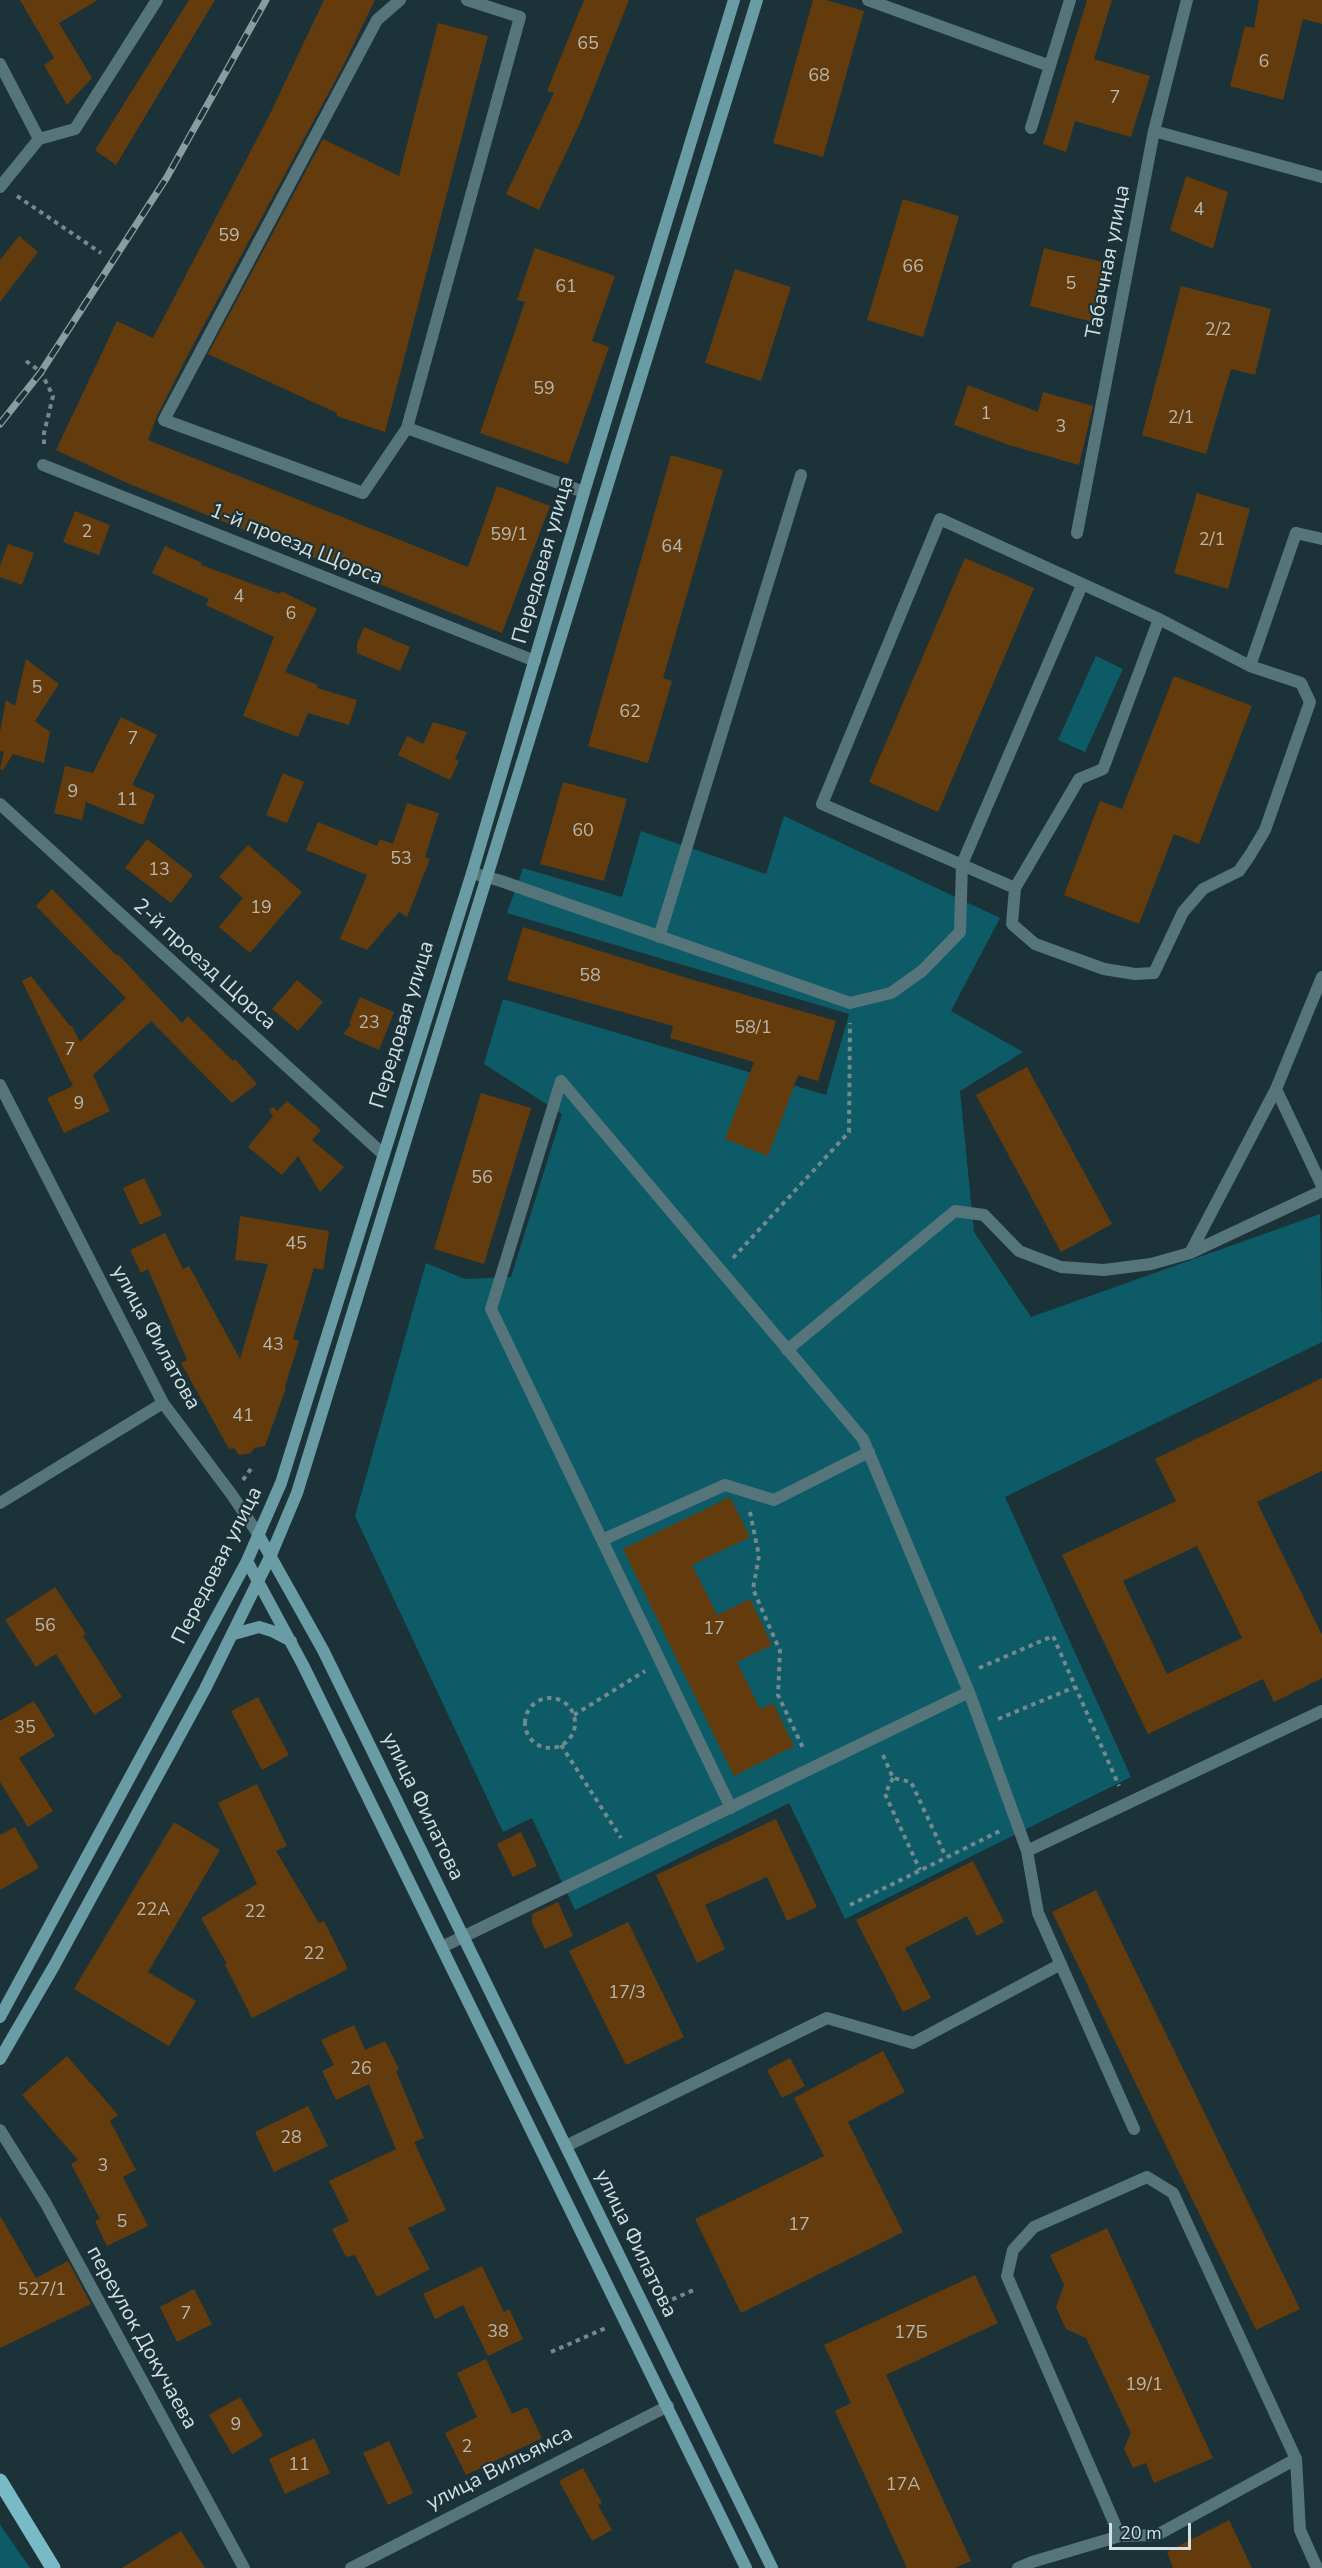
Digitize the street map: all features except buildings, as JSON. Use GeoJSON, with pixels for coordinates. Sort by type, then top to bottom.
{"type":"FeatureCollection","features":[{"type":"Feature","properties":{"kind":"main road","name":"Передовая улица"},"geometry":{"type":"LineString","coordinates":[[0,2017],[247,1561],[281,1483],[382,1154],[472,873],[584,492],[734,0]]}},
{"type":"Feature","properties":{"kind":"main road","name":"Передовая улица"},"geometry":{"type":"LineString","coordinates":[[0,2059],[54,1966],[234,1634],[297,1493],[756,0]]}},
{"type":"Feature","properties":{"kind":"main road","name":"улица Филатова"},"geometry":{"type":"LineString","coordinates":[[258,1534],[323,1650],[772,2568]]}},
{"type":"Feature","properties":{"kind":"main road"},"geometry":{"type":"LineString","coordinates":[[247,1561],[291,1641],[746,2568]]}},
{"type":"Feature","properties":{"kind":"main road"},"geometry":{"type":"LineString","coordinates":[[234,1634],[259,1627],[272,1630],[291,1641]]}},
{"type":"Feature","properties":{"kind":"main road"},"geometry":{"type":"LineString","coordinates":[[0,2481],[53,2568]]}},
{"type":"Feature","properties":{"kind":"street"},"geometry":{"type":"LineString","coordinates":[[1,186],[39,139],[75,129],[157,0]]}},
{"type":"Feature","properties":{"kind":"street"},"geometry":{"type":"LineString","coordinates":[[400,0],[377,20],[164,420],[363,493],[407,428],[520,17],[466,0]]}},
{"type":"Feature","properties":{"kind":"street"},"geometry":{"type":"LineString","coordinates":[[868,0],[1050,66]]}},
{"type":"Feature","properties":{"kind":"street"},"geometry":{"type":"LineString","coordinates":[[1031,128],[1070,0]]}},
{"type":"Feature","properties":{"kind":"street","name":"Табачная улица"},"geometry":{"type":"LineString","coordinates":[[1077,532],[1154,131],[1187,0]]}},
{"type":"Feature","properties":{"kind":"street"},"geometry":{"type":"LineString","coordinates":[[0,64],[39,139]]}},
{"type":"Feature","properties":{"kind":"street"},"geometry":{"type":"LineString","coordinates":[[1154,131],[1322,177]]}},
{"type":"Feature","properties":{"kind":"street"},"geometry":{"type":"LineString","coordinates":[[407,428],[584,492]]}},
{"type":"Feature","properties":{"kind":"street","name":"1-й проезд Щорса"},"geometry":{"type":"LineString","coordinates":[[43,465],[535,661]]}},
{"type":"Feature","properties":{"kind":"street"},"geometry":{"type":"LineString","coordinates":[[659,937],[801,475]]}},
{"type":"Feature","properties":{"kind":"street"},"geometry":{"type":"LineString","coordinates":[[1015,888],[822,804],[940,519],[1159,619],[1250,666],[1301,683],[1310,702],[1265,830],[1255,847],[1239,871],[1203,889],[1183,912],[1154,973],[1135,974],[1104,969],[1035,944],[1012,924],[1015,888],[1079,778],[1103,769],[1159,619]]}},
{"type":"Feature","properties":{"kind":"street"},"geometry":{"type":"LineString","coordinates":[[1250,666],[1296,533],[1322,539]]}},
{"type":"Feature","properties":{"kind":"street"},"geometry":{"type":"LineString","coordinates":[[472,873],[850,1003],[891,993],[922,971],[960,932],[962,864],[1082,585]]}},
{"type":"Feature","properties":{"kind":"street","name":"2-й проезд Щорса"},"geometry":{"type":"LineString","coordinates":[[0,804],[382,1154]]}},
{"type":"Feature","properties":{"kind":"street"},"geometry":{"type":"LineString","coordinates":[[1190,1253],[1276,1089],[1322,977]]}},
{"type":"Feature","properties":{"kind":"street"},"geometry":{"type":"LineString","coordinates":[[731,1808],[490,1309],[561,1081],[863,1439],[969,1692],[1017,1822],[1027,1851],[1038,1913],[1134,2129]]}},
{"type":"Feature","properties":{"kind":"street","name":"улица Филатова"},"geometry":{"type":"LineString","coordinates":[[0,1085],[163,1403],[232,1495],[258,1534]]}},
{"type":"Feature","properties":{"kind":"street"},"geometry":{"type":"LineString","coordinates":[[788,1350],[955,1211],[984,1215],[1019,1251],[1061,1267],[1104,1270],[1151,1264],[1190,1253],[1322,1188],[1276,1089]]}},
{"type":"Feature","properties":{"kind":"street"},"geometry":{"type":"LineString","coordinates":[[0,1503],[163,1403]]}},
{"type":"Feature","properties":{"kind":"street"},"geometry":{"type":"LineString","coordinates":[[602,1540],[725,1485],[774,1500],[869,1452]]}},
{"type":"Feature","properties":{"kind":"street"},"geometry":{"type":"LineString","coordinates":[[442,1947],[969,1692]]}},
{"type":"Feature","properties":{"kind":"street"},"geometry":{"type":"LineString","coordinates":[[1027,1851],[1322,1711]]}},
{"type":"Feature","properties":{"kind":"street"},"geometry":{"type":"LineString","coordinates":[[566,2146],[827,2018],[913,2043],[1061,1964]]}},
{"type":"Feature","properties":{"kind":"street","name":"переулок Докучаева"},"geometry":{"type":"LineString","coordinates":[[0,2130],[45,2202],[244,2568]]}},
{"type":"Feature","properties":{"kind":"street"},"geometry":{"type":"LineString","coordinates":[[1120,2536],[1007,2276],[1013,2250],[1034,2227],[1147,2176],[1173,2193],[1296,2459],[1300,2530],[1317,2568]]}},
{"type":"Feature","properties":{"kind":"street","name":"улица Вильямса"},"geometry":{"type":"LineString","coordinates":[[351,2568],[668,2406]]}},
{"type":"Feature","properties":{"kind":"street"},"geometry":{"type":"LineString","coordinates":[[1018,2568],[1120,2536],[1157,2535],[1296,2459]]}},
{"type":"Feature","properties":{"kind":"path"},"geometry":{"type":"LineString","coordinates":[[1,186],[102,253]]}},
{"type":"Feature","properties":{"kind":"path"},"geometry":{"type":"LineString","coordinates":[[26,361],[41,372],[53,396],[44,433],[43,465]]}},
{"type":"Feature","properties":{"kind":"path"},"geometry":{"type":"LineString","coordinates":[[721,1272],[849,1132],[850,1003]]}},
{"type":"Feature","properties":{"kind":"path"},"geometry":{"type":"LineString","coordinates":[[745,1491],[759,1556],[753,1589],[780,1652],[778,1695],[813,1768]]}},
{"type":"Feature","properties":{"kind":"path"},"geometry":{"type":"LineString","coordinates":[[961,1675],[1053,1636],[1126,1803]]}},
{"type":"Feature","properties":{"kind":"path"},"geometry":{"type":"LineString","coordinates":[[574,1715],[662,1661]]}},
{"type":"Feature","properties":{"kind":"path"},"geometry":{"type":"LineString","coordinates":[[981,1726],[1075,1687]]}},
{"type":"Feature","properties":{"kind":"path"},"geometry":{"type":"LineString","coordinates":[[556,1699],[563,1702],[574,1715],[574,1731],[570,1738],[561,1745],[549,1748],[534,1742],[526,1728],[528,1712],[540,1701],[556,1699]]}},
{"type":"Feature","properties":{"kind":"path"},"geometry":{"type":"LineString","coordinates":[[561,1745],[633,1855]]}},
{"type":"Feature","properties":{"kind":"path"},"geometry":{"type":"LineString","coordinates":[[920,1870],[885,1794],[893,1778],[910,1782],[946,1857]]}},
{"type":"Feature","properties":{"kind":"path"},"geometry":{"type":"LineString","coordinates":[[850,1905],[1017,1822]]}},
{"type":"Feature","properties":{"kind":"shaded area"},"geometry":{"type":"Polygon","coordinates":[[[1096,656],[1123,669],[1085,752],[1058,740],[1096,656]]]}},
{"type":"Feature","properties":{"kind":"shaded area"},"geometry":{"type":"Polygon","coordinates":[[[784,816],[1000,918],[951,1011],[1023,1052],[960,1091],[974,1232],[1031,1317],[1320,1214],[1322,1342],[1005,1497],[1131,1777],[845,1919],[789,1803],[575,1910],[532,1818],[503,1832],[355,1516],[426,1263],[465,1279],[511,1277],[562,1114],[484,1064],[503,999],[826,1095],[849,1014],[507,913],[523,868],[622,897],[641,831],[766,874],[784,816]]]}},
{"type":"Feature","properties":{"kind":"shaded area"},"geometry":{"type":"Polygon","coordinates":[[[0,2524],[1,2526],[30,2568],[0,2568],[0,2524]]]}},
{"type":"Feature","properties":{"kind":"railway"},"geometry":{"type":"LineString","coordinates":[[0,424],[41,372],[167,177],[266,0]]}}]}
